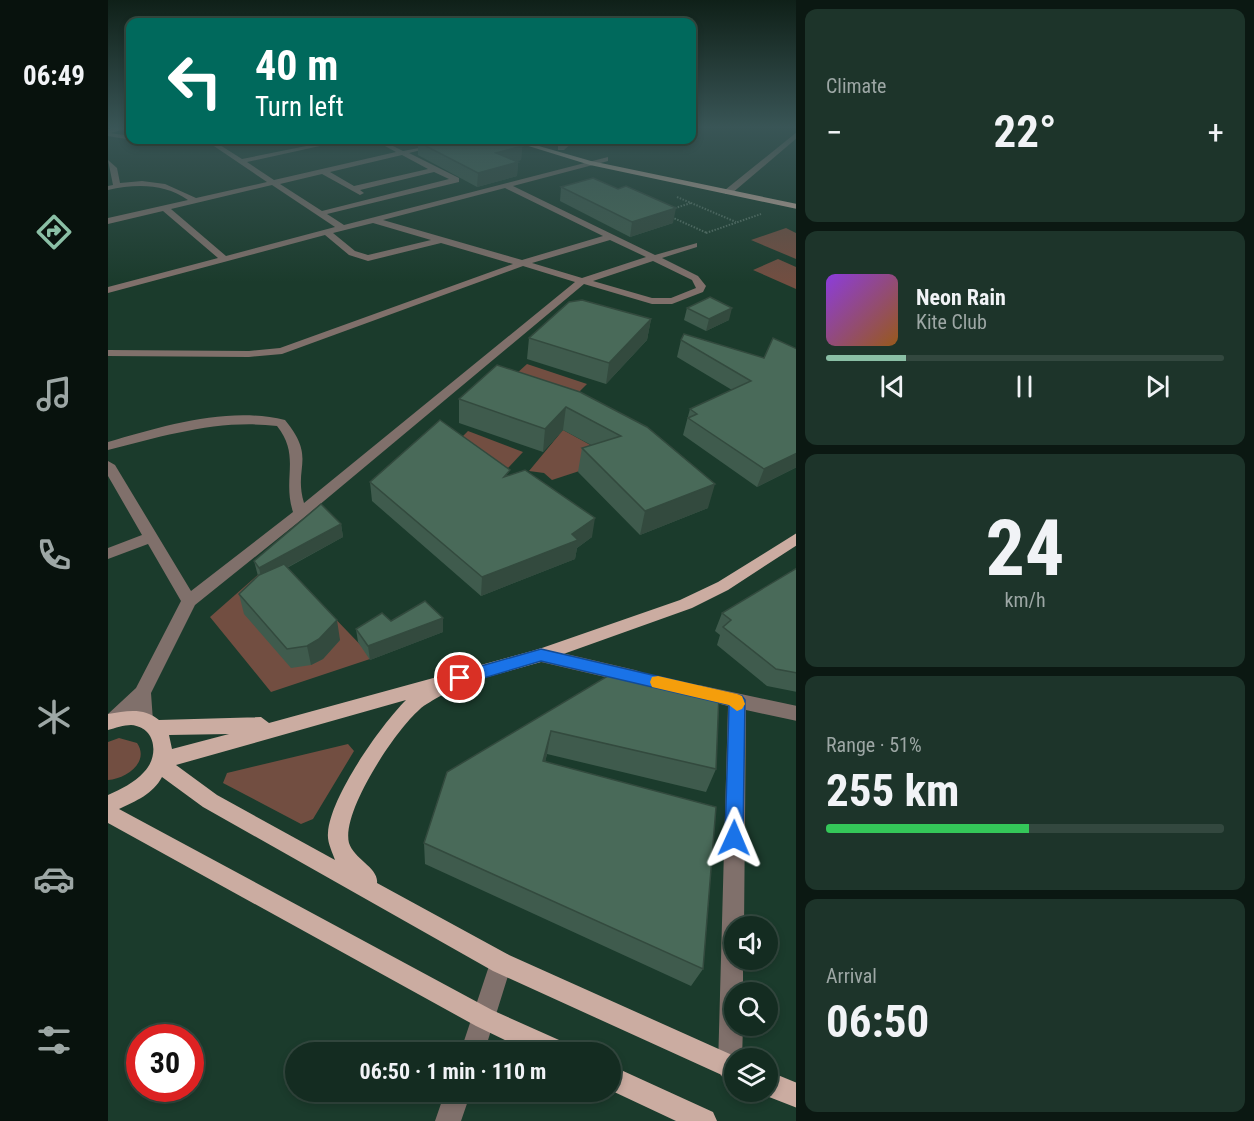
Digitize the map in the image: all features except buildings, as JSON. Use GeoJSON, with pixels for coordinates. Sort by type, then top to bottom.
{"type":"FeatureCollection","features":[{"type":"Feature","properties":{"kind":"main road"},"geometry":{"type":"LineString","coordinates":[[673,178],[796,198]]}},
{"type":"Feature","properties":{"kind":"main road"},"geometry":{"type":"LineString","coordinates":[[686,178],[792,206]]}},
{"type":"Feature","properties":{"kind":"main road"},"geometry":{"type":"LineString","coordinates":[[162,762],[282,725],[541,655],[686,604],[723,586],[796,538]]}},
{"type":"Feature","properties":{"kind":"main road"},"geometry":{"type":"LineString","coordinates":[[422,919],[352,868],[342,852],[338,833],[341,814],[350,797],[398,722],[413,704],[460,678]]}},
{"type":"Feature","properties":{"kind":"main road"},"geometry":{"type":"LineString","coordinates":[[111,721],[150,724],[282,725]]}},
{"type":"Feature","properties":{"kind":"main road"},"geometry":{"type":"LineString","coordinates":[[108,804],[125,800],[140,790],[153,778],[162,762],[162,737],[150,724]]}},
{"type":"Feature","properties":{"kind":"main road"},"geometry":{"type":"LineString","coordinates":[[162,762],[210,801],[501,963],[724,1064]]}},
{"type":"Feature","properties":{"kind":"main road"},"geometry":{"type":"LineString","coordinates":[[108,813],[484,1018],[535,1042]]}},
{"type":"Feature","properties":{"kind":"main road"},"geometry":{"type":"LineString","coordinates":[[621,1082],[704,1121]]}},
{"type":"Feature","properties":{"kind":"main road"},"geometry":{"type":"LineString","coordinates":[[778,1088],[796,1096]]}},
{"type":"Feature","properties":{"kind":"street"},"geometry":{"type":"LineString","coordinates":[[115,178],[117,186]]}},
{"type":"Feature","properties":{"kind":"street"},"geometry":{"type":"LineString","coordinates":[[266,178],[342,228]]}},
{"type":"Feature","properties":{"kind":"street"},"geometry":{"type":"LineString","coordinates":[[108,221],[293,178]]}},
{"type":"Feature","properties":{"kind":"street"},"geometry":{"type":"LineString","coordinates":[[335,178],[373,200]]}},
{"type":"Feature","properties":{"kind":"street"},"geometry":{"type":"LineString","coordinates":[[353,189],[400,178]]}},
{"type":"Feature","properties":{"kind":"street"},"geometry":{"type":"LineString","coordinates":[[319,214],[456,180],[453,178]]}},
{"type":"Feature","properties":{"kind":"street"},"geometry":{"type":"LineString","coordinates":[[108,278],[112,289],[531,178]]}},
{"type":"Feature","properties":{"kind":"street"},"geometry":{"type":"LineString","coordinates":[[731,189],[744,178]]}},
{"type":"Feature","properties":{"kind":"street"},"geometry":{"type":"LineString","coordinates":[[108,188],[133,184],[169,187],[185,193],[195,201]]}},
{"type":"Feature","properties":{"kind":"street"},"geometry":{"type":"LineString","coordinates":[[373,220],[658,302],[672,301],[700,290],[701,286],[695,278],[505,185]]}},
{"type":"Feature","properties":{"kind":"street"},"geometry":{"type":"LineString","coordinates":[[165,208],[224,259]]}},
{"type":"Feature","properties":{"kind":"street"},"geometry":{"type":"LineString","coordinates":[[326,232],[352,253],[368,258],[441,240]]}},
{"type":"Feature","properties":{"kind":"street"},"geometry":{"type":"LineString","coordinates":[[108,353],[249,354],[282,351],[522,263],[610,237]]}},
{"type":"Feature","properties":{"kind":"street"},"geometry":{"type":"LineString","coordinates":[[111,721],[141,693],[189,601],[302,513],[582,281],[694,245]]}},
{"type":"Feature","properties":{"kind":"street"},"geometry":{"type":"LineString","coordinates":[[108,446],[176,429],[244,421],[281,423],[291,434],[298,448],[294,499],[302,513]]}},
{"type":"Feature","properties":{"kind":"street"},"geometry":{"type":"LineString","coordinates":[[108,465],[189,601]]}},
{"type":"Feature","properties":{"kind":"street"},"geometry":{"type":"LineString","coordinates":[[108,555],[152,537]]}},
{"type":"Feature","properties":{"kind":"street"},"geometry":{"type":"LineString","coordinates":[[541,655],[656,682]]}},
{"type":"Feature","properties":{"kind":"street"},"geometry":{"type":"LineString","coordinates":[[679,687],[796,714]]}},
{"type":"Feature","properties":{"kind":"street"},"geometry":{"type":"LineString","coordinates":[[141,693],[150,724]]}},
{"type":"Feature","properties":{"kind":"street"},"geometry":{"type":"LineString","coordinates":[[732,1048],[737,700]]}},
{"type":"Feature","properties":{"kind":"street"},"geometry":{"type":"LineString","coordinates":[[476,1042],[501,963]]}},
{"type":"Feature","properties":{"kind":"street"},"geometry":{"type":"LineString","coordinates":[[448,1121],[455,1102]]}},
{"type":"Feature","properties":{"kind":"path"},"geometry":{"type":"LineString","coordinates":[[670,194],[737,222]]}},
{"type":"Feature","properties":{"kind":"path"},"geometry":{"type":"LineString","coordinates":[[670,209],[699,200]]}},
{"type":"Feature","properties":{"kind":"path"},"geometry":{"type":"LineString","coordinates":[[694,245],[709,240],[699,236],[706,233],[792,206]]}},
{"type":"Feature","properties":{"kind":"path"},"geometry":{"type":"LineString","coordinates":[[660,212],[706,233]]}},
{"type":"Feature","properties":{"kind":"shaded area"},"geometry":{"type":"Polygon","coordinates":[[[786,228],[796,233],[796,259],[751,240],[786,228]]]}},
{"type":"Feature","properties":{"kind":"shaded area"},"geometry":{"type":"Polygon","coordinates":[[[778,259],[796,267],[796,289],[753,270],[778,259]]]}},
{"type":"Feature","properties":{"kind":"shaded area"},"geometry":{"type":"Polygon","coordinates":[[[527,364],[587,384],[565,406],[504,385],[527,364]]]}},
{"type":"Feature","properties":{"kind":"shaded area"},"geometry":{"type":"Polygon","coordinates":[[[563,430],[616,459],[552,480],[544,473],[529,471],[563,430]]]}},
{"type":"Feature","properties":{"kind":"shaded area"},"geometry":{"type":"Polygon","coordinates":[[[468,431],[523,452],[508,468],[453,446],[468,431]]]}},
{"type":"Feature","properties":{"kind":"shaded area"},"geometry":{"type":"Polygon","coordinates":[[[277,558],[373,658],[271,692],[210,617],[277,558]]]}},
{"type":"Feature","properties":{"kind":"shaded area"},"geometry":{"type":"Polygon","coordinates":[[[119,738],[137,743],[140,757],[129,773],[108,780],[108,742],[119,738]]]}},
{"type":"Feature","properties":{"kind":"shaded area"},"geometry":{"type":"Polygon","coordinates":[[[348,744],[354,751],[313,819],[301,824],[223,783],[227,773],[348,744]]]}},
{"type":"Feature","properties":{"kind":"slow traffic"},"geometry":{"type":"LineString","coordinates":[[658,682],[737,700],[737,704]]}},
{"type":"Feature","properties":{"kind":"route"},"geometry":{"type":"LineString","coordinates":[[460,678],[541,655],[737,700],[734,838]]}}]}
